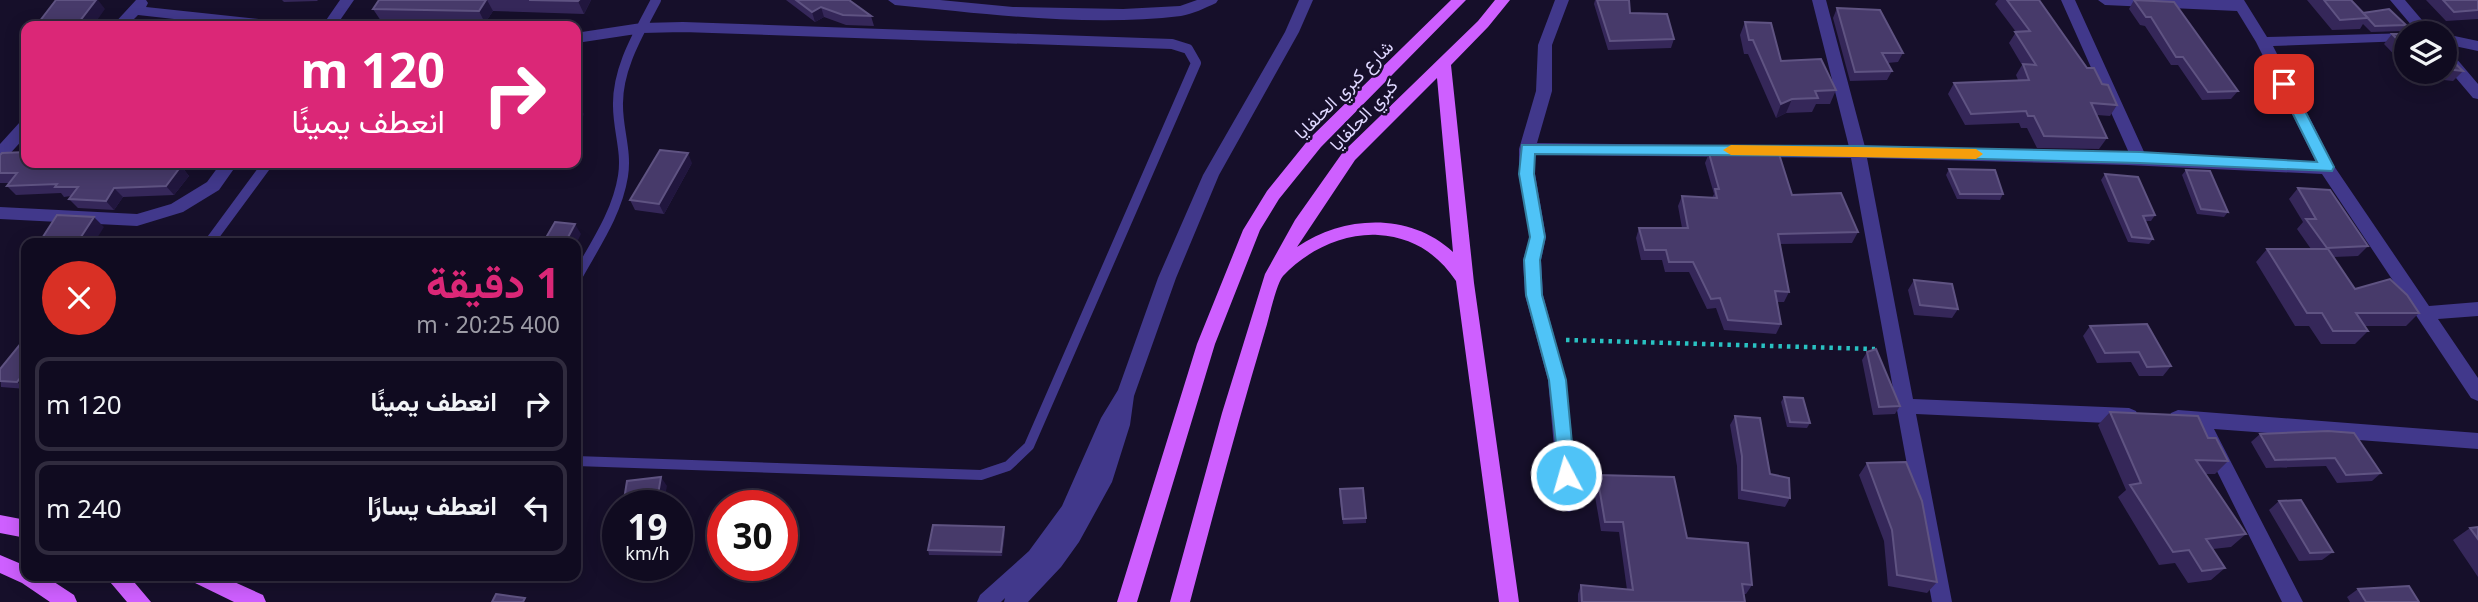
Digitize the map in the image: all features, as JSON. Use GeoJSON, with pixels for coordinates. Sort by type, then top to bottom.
{"type":"FeatureCollection","features":[{"type":"Feature","properties":{"kind":"main road","name":"شارع كبري الحلفايا"},"geometry":{"type":"LineString","coordinates":[[1127,602],[1190,393],[1244,242],[1273,195],[1314,143],[1459,0]]}},
{"type":"Feature","properties":{"kind":"main road","name":"كبري الحلفايا"},"geometry":{"type":"LineString","coordinates":[[1180,602],[1231,413],[1274,274],[1301,224],[1349,156],[1483,24],[1503,0]]}},
{"type":"Feature","properties":{"kind":"main road"},"geometry":{"type":"LineString","coordinates":[[1443,64],[1465,283],[1509,602]]}},
{"type":"Feature","properties":{"kind":"main road"},"geometry":{"type":"LineString","coordinates":[[1274,274],[1314,244],[1335,234],[1360,229],[1385,229],[1429,241],[1444,251],[1456,263],[1465,283]]}},
{"type":"Feature","properties":{"kind":"main road"},"geometry":{"type":"LineString","coordinates":[[0,522],[21,519]]}},
{"type":"Feature","properties":{"kind":"main road"},"geometry":{"type":"LineString","coordinates":[[0,522],[21,528]]}},
{"type":"Feature","properties":{"kind":"main road"},"geometry":{"type":"LineString","coordinates":[[0,564],[21,572]]}},
{"type":"Feature","properties":{"kind":"main road"},"geometry":{"type":"LineString","coordinates":[[37,581],[67,602]]}},
{"type":"Feature","properties":{"kind":"main road"},"geometry":{"type":"LineString","coordinates":[[120,581],[141,602]]}},
{"type":"Feature","properties":{"kind":"main road"},"geometry":{"type":"LineString","coordinates":[[211,581],[256,602]]}},
{"type":"Feature","properties":{"kind":"street"},"geometry":{"type":"LineString","coordinates":[[332,21],[347,0]]}},
{"type":"Feature","properties":{"kind":"street"},"geometry":{"type":"LineString","coordinates":[[898,1],[1013,12],[1126,7],[1182,10],[1211,0]]}},
{"type":"Feature","properties":{"kind":"street"},"geometry":{"type":"LineString","coordinates":[[987,602],[1055,536],[1084,484],[1110,418],[1126,393],[1167,278],[1211,175],[1287,41],[1306,0]]}},
{"type":"Feature","properties":{"kind":"street"},"geometry":{"type":"LineString","coordinates":[[1562,0],[1545,45],[1544,91],[1527,149],[1527,174],[1538,237],[1532,260],[1534,295],[1558,380],[1569,503]]}},
{"type":"Feature","properties":{"kind":"street"},"geometry":{"type":"LineString","coordinates":[[1819,0],[1858,151],[1942,602]]}},
{"type":"Feature","properties":{"kind":"street"},"geometry":{"type":"LineString","coordinates":[[2068,0],[2140,158]]}},
{"type":"Feature","properties":{"kind":"street"},"geometry":{"type":"LineString","coordinates":[[2105,0],[2239,4],[2263,42],[2327,167],[2423,313],[2470,370],[2478,393]]}},
{"type":"Feature","properties":{"kind":"street"},"geometry":{"type":"LineString","coordinates":[[2397,0],[2415,21]]}},
{"type":"Feature","properties":{"kind":"street"},"geometry":{"type":"LineString","coordinates":[[124,21],[139,5],[244,21]]}},
{"type":"Feature","properties":{"kind":"street"},"geometry":{"type":"LineString","coordinates":[[2263,42],[2394,37]]}},
{"type":"Feature","properties":{"kind":"street"},"geometry":{"type":"LineString","coordinates":[[2457,42],[2478,46]]}},
{"type":"Feature","properties":{"kind":"street"},"geometry":{"type":"LineString","coordinates":[[2457,69],[2478,94]]}},
{"type":"Feature","properties":{"kind":"street"},"geometry":{"type":"LineString","coordinates":[[0,154],[21,131]]}},
{"type":"Feature","properties":{"kind":"street"},"geometry":{"type":"LineString","coordinates":[[1527,149],[1858,151],[2140,158],[2327,167]]}},
{"type":"Feature","properties":{"kind":"street"},"geometry":{"type":"LineString","coordinates":[[0,214],[137,220],[177,208],[213,186],[226,168]]}},
{"type":"Feature","properties":{"kind":"street"},"geometry":{"type":"LineString","coordinates":[[2423,313],[2478,309]]}},
{"type":"Feature","properties":{"kind":"street"},"geometry":{"type":"LineString","coordinates":[[1014,602],[1047,571],[1085,517],[1100,486],[1124,419],[1126,393]]}},
{"type":"Feature","properties":{"kind":"street"},"geometry":{"type":"LineString","coordinates":[[1907,406],[2200,419],[2478,441]]}},
{"type":"Feature","properties":{"kind":"street"},"geometry":{"type":"LineString","coordinates":[[2200,419],[2293,602]]}},
{"type":"Feature","properties":{"kind":"lane"},"geometry":{"type":"LineString","coordinates":[[581,269],[611,211],[623,178],[625,152],[618,97],[626,64],[656,0]]}},
{"type":"Feature","properties":{"kind":"lane"},"geometry":{"type":"LineString","coordinates":[[581,37],[642,28],[1172,44],[1188,48],[1196,63],[1029,446],[1018,461],[1003,469],[981,475],[581,461]]}},
{"type":"Feature","properties":{"kind":"lane"},"geometry":{"type":"LineString","coordinates":[[213,238],[264,168]]}},
{"type":"Feature","properties":{"kind":"path"},"geometry":{"type":"LineString","coordinates":[[1546,340],[1897,349]]}},
{"type":"Feature","properties":{"kind":"building"},"geometry":{"type":"Polygon","coordinates":[[[56,0],[96,0],[80,21],[40,21],[56,0]]]}},
{"type":"Feature","properties":{"kind":"building"},"geometry":{"type":"Polygon","coordinates":[[[379,0],[486,0],[479,11],[373,9],[379,0]]]}},
{"type":"Feature","properties":{"kind":"building"},"geometry":{"type":"Polygon","coordinates":[[[796,0],[849,0],[871,16],[843,15],[821,7],[812,12],[796,0]]]}},
{"type":"Feature","properties":{"kind":"building"},"geometry":{"type":"Polygon","coordinates":[[[1597,0],[1629,0],[1630,13],[1667,14],[1674,39],[1610,41],[1597,0]]]}},
{"type":"Feature","properties":{"kind":"building"},"geometry":{"type":"Polygon","coordinates":[[[2007,0],[2039,0],[2087,68],[2094,68],[2102,84],[2108,85],[2117,105],[2091,103],[2107,138],[2044,136],[2034,116],[2028,116],[2026,111],[1971,114],[1954,83],[2029,80],[2023,64],[2036,65],[2015,32],[2030,31],[2007,0]]]}},
{"type":"Feature","properties":{"kind":"building"},"geometry":{"type":"Polygon","coordinates":[[[2134,0],[2174,2],[2238,91],[2208,92],[2183,57],[2176,57],[2151,17],[2146,17],[2134,0]]]}},
{"type":"Feature","properties":{"kind":"building"},"geometry":{"type":"Polygon","coordinates":[[[2324,0],[2351,0],[2368,18],[2340,20],[2324,0]]]}},
{"type":"Feature","properties":{"kind":"building"},"geometry":{"type":"Polygon","coordinates":[[[2443,0],[2478,0],[2478,10],[2454,12],[2443,0]]]}},
{"type":"Feature","properties":{"kind":"building"},"geometry":{"type":"Polygon","coordinates":[[[1837,8],[1880,10],[1903,53],[1882,53],[1892,71],[1855,72],[1837,8]]]}},
{"type":"Feature","properties":{"kind":"building"},"geometry":{"type":"Polygon","coordinates":[[[2389,9],[2402,21],[2394,21],[2394,25],[2375,26],[2363,13],[2389,9]]]}},
{"type":"Feature","properties":{"kind":"building"},"geometry":{"type":"Polygon","coordinates":[[[1745,22],[1771,23],[1781,61],[1821,59],[1836,90],[1815,91],[1818,98],[1792,99],[1781,104],[1753,40],[1749,40],[1745,22]]]}},
{"type":"Feature","properties":{"kind":"building"},"geometry":{"type":"Polygon","coordinates":[[[660,150],[688,153],[659,204],[630,200],[660,150]]]}},
{"type":"Feature","properties":{"kind":"building"},"geometry":{"type":"Polygon","coordinates":[[[21,152],[21,168],[180,168],[166,186],[114,188],[106,201],[69,199],[78,187],[55,187],[57,184],[7,186],[17,173],[0,173],[2,153],[21,152]]]}},
{"type":"Feature","properties":{"kind":"building"},"geometry":{"type":"Polygon","coordinates":[[[1709,153],[1779,154],[1792,195],[1841,193],[1858,232],[1778,234],[1789,292],[1775,291],[1781,324],[1728,320],[1720,298],[1711,299],[1693,262],[1669,262],[1666,250],[1645,250],[1639,228],[1688,228],[1682,196],[1717,198],[1715,189],[1719,189],[1709,153]]]}},
{"type":"Feature","properties":{"kind":"building"},"geometry":{"type":"Polygon","coordinates":[[[1949,169],[1995,170],[2003,194],[1960,194],[1949,169]]]}},
{"type":"Feature","properties":{"kind":"building"},"geometry":{"type":"Polygon","coordinates":[[[2186,170],[2210,171],[2228,212],[2201,209],[2186,170]]]}},
{"type":"Feature","properties":{"kind":"building"},"geometry":{"type":"Polygon","coordinates":[[[2105,174],[2138,177],[2155,215],[2143,216],[2153,239],[2132,237],[2105,174]]]}},
{"type":"Feature","properties":{"kind":"building"},"geometry":{"type":"Polygon","coordinates":[[[2298,188],[2330,190],[2368,246],[2327,248],[2306,219],[2316,219],[2298,188]]]}},
{"type":"Feature","properties":{"kind":"building"},"geometry":{"type":"Polygon","coordinates":[[[57,215],[94,217],[80,238],[42,238],[57,215]]]}},
{"type":"Feature","properties":{"kind":"building"},"geometry":{"type":"Polygon","coordinates":[[[555,222],[575,224],[568,238],[546,238],[555,222]]]}},
{"type":"Feature","properties":{"kind":"building"},"geometry":{"type":"Polygon","coordinates":[[[2267,249],[2328,249],[2355,289],[2390,279],[2407,295],[2419,313],[2356,313],[2368,331],[2333,331],[2322,313],[2307,313],[2267,249]]]}},
{"type":"Feature","properties":{"kind":"building"},"geometry":{"type":"Polygon","coordinates":[[[1914,280],[1952,284],[1958,309],[1920,305],[1914,280]]]}},
{"type":"Feature","properties":{"kind":"building"},"geometry":{"type":"Polygon","coordinates":[[[2147,324],[2171,366],[2147,367],[2139,352],[2105,353],[2090,326],[2147,324]]]}},
{"type":"Feature","properties":{"kind":"building"},"geometry":{"type":"Polygon","coordinates":[[[21,343],[21,377],[17,382],[0,381],[0,369],[21,343]]]}},
{"type":"Feature","properties":{"kind":"building"},"geometry":{"type":"Polygon","coordinates":[[[1876,349],[1900,406],[1879,407],[1867,352],[1876,349]]]}},
{"type":"Feature","properties":{"kind":"building"},"geometry":{"type":"Polygon","coordinates":[[[1784,397],[1803,398],[1810,423],[1790,422],[1784,397]]]}},
{"type":"Feature","properties":{"kind":"building"},"geometry":{"type":"Polygon","coordinates":[[[2110,412],[2198,416],[2208,438],[2216,438],[2228,461],[2196,460],[2246,534],[2206,539],[2225,568],[2202,571],[2189,550],[2173,552],[2130,485],[2141,483],[2110,412]]]}},
{"type":"Feature","properties":{"kind":"building"},"geometry":{"type":"Polygon","coordinates":[[[1735,416],[1760,418],[1770,474],[1789,478],[1790,498],[1742,490],[1742,456],[1735,416]]]}},
{"type":"Feature","properties":{"kind":"building"},"geometry":{"type":"Polygon","coordinates":[[[2328,431],[2354,433],[2381,473],[2346,475],[2335,458],[2275,460],[2260,434],[2328,431]]]}},
{"type":"Feature","properties":{"kind":"building"},"geometry":{"type":"Polygon","coordinates":[[[1906,462],[1922,501],[1937,582],[1897,575],[1892,530],[1867,463],[1906,462]]]}},
{"type":"Feature","properties":{"kind":"building"},"geometry":{"type":"Polygon","coordinates":[[[1597,475],[1674,477],[1687,538],[1748,543],[1752,585],[1742,584],[1745,602],[1582,602],[1581,585],[1633,590],[1623,522],[1605,522],[1597,475]]]}},
{"type":"Feature","properties":{"kind":"building"},"geometry":{"type":"Polygon","coordinates":[[[661,477],[659,490],[626,490],[627,481],[661,477]]]}},
{"type":"Feature","properties":{"kind":"building"},"geometry":{"type":"Polygon","coordinates":[[[1363,488],[1366,518],[1343,519],[1340,489],[1363,488]]]}},
{"type":"Feature","properties":{"kind":"building"},"geometry":{"type":"Polygon","coordinates":[[[2301,500],[2333,552],[2310,553],[2279,501],[2301,500]]]}},
{"type":"Feature","properties":{"kind":"building"},"geometry":{"type":"Polygon","coordinates":[[[933,525],[1004,527],[1001,552],[928,550],[933,525]]]}},
{"type":"Feature","properties":{"kind":"building"},"geometry":{"type":"Polygon","coordinates":[[[2478,527],[2478,539],[2470,528],[2478,527]]]}},
{"type":"Feature","properties":{"kind":"building"},"geometry":{"type":"Polygon","coordinates":[[[2409,586],[2419,602],[2366,602],[2358,589],[2409,586]]]}},
{"type":"Feature","properties":{"kind":"building"},"geometry":{"type":"Polygon","coordinates":[[[496,594],[525,598],[523,602],[492,602],[496,594]]]}},
{"type":"Feature","properties":{"kind":"slow traffic"},"geometry":{"type":"LineString","coordinates":[[1731,150],[1976,154]]}},
{"type":"Feature","properties":{"kind":"route"},"geometry":{"type":"LineString","coordinates":[[1566,475],[1558,380],[1534,295],[1532,260],[1538,237],[1527,174],[1527,149],[1858,151],[2140,158],[2327,167],[2284,84]]}}]}
